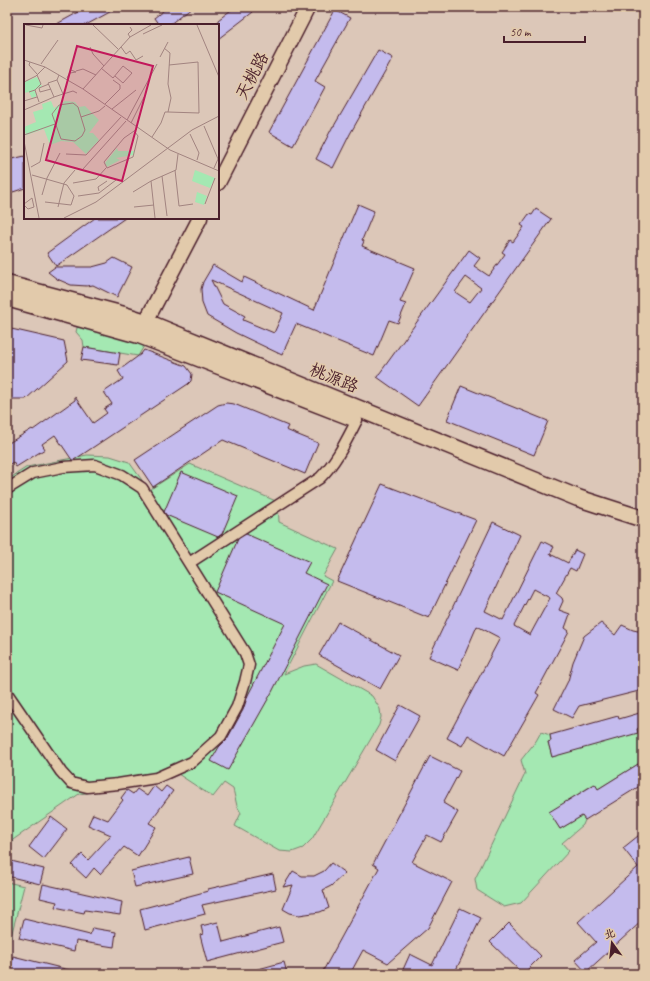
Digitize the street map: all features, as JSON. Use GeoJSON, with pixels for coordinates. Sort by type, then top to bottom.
{"type":"FeatureCollection","features":[{"type":"Feature","properties":{"kind":"main road","name":"天桃路"},"geometry":{"type":"LineString","coordinates":[[219,181],[308,7]]}},
{"type":"Feature","properties":{"kind":"main road"},"geometry":{"type":"LineString","coordinates":[[142,329],[199,219]]}},
{"type":"Feature","properties":{"kind":"main road","name":"桃源路"},"geometry":{"type":"LineString","coordinates":[[7,284],[124,315],[142,329],[357,420],[575,506],[643,529]]}},
{"type":"Feature","properties":{"kind":"main road","name":"桃源路"},"geometry":{"type":"LineString","coordinates":[[7,298],[142,329],[578,498],[643,519]]}},
{"type":"Feature","properties":{"kind":"street"},"geometry":{"type":"LineString","coordinates":[[189,563],[320,478],[331,468],[357,420]]}},
{"type":"Feature","properties":{"kind":"street"},"geometry":{"type":"LineString","coordinates":[[7,489],[32,474],[63,467],[95,466],[122,475],[142,488],[245,653],[248,665],[245,682],[237,707],[221,736],[192,762],[156,778],[118,784],[87,787],[71,783],[61,772],[7,693]]}},
{"type":"Feature","properties":{"kind":"green space"},"geometry":{"type":"Polygon","coordinates":[[[78,324],[127,337],[144,346],[138,356],[84,347],[83,340],[76,332],[78,324]]]}},
{"type":"Feature","properties":{"kind":"green space"},"geometry":{"type":"Polygon","coordinates":[[[87,455],[110,456],[129,462],[149,490],[190,464],[278,502],[279,522],[338,549],[323,576],[332,581],[284,674],[304,666],[316,664],[372,696],[380,709],[381,717],[379,725],[312,839],[303,848],[292,852],[279,851],[235,826],[241,813],[237,806],[233,789],[224,783],[213,797],[178,774],[145,785],[79,794],[7,844],[7,480],[27,467],[87,455]]]}},
{"type":"Feature","properties":{"kind":"green space"},"geometry":{"type":"Polygon","coordinates":[[[643,727],[643,761],[598,789],[594,784],[550,812],[560,829],[582,816],[585,820],[583,825],[562,843],[569,851],[521,903],[504,907],[477,890],[475,879],[525,774],[521,760],[541,732],[550,735],[551,741],[548,742],[552,757],[643,727]]]}},
{"type":"Feature","properties":{"kind":"green space"},"geometry":{"type":"Polygon","coordinates":[[[7,882],[24,886],[7,952],[7,882]]]}},
{"type":"Feature","properties":{"kind":"building"},"geometry":{"type":"Polygon","coordinates":[[[88,7],[119,7],[88,24],[57,24],[88,7]]]}},
{"type":"Feature","properties":{"kind":"building"},"geometry":{"type":"Polygon","coordinates":[[[168,7],[192,7],[170,24],[158,24],[154,18],[168,7]]]}},
{"type":"Feature","properties":{"kind":"building"},"geometry":{"type":"Polygon","coordinates":[[[235,7],[249,7],[253,12],[219,38],[218,20],[235,7]]]}},
{"type":"Feature","properties":{"kind":"building"},"geometry":{"type":"Polygon","coordinates":[[[335,10],[350,18],[315,81],[325,87],[293,146],[269,132],[335,10]]]}},
{"type":"Feature","properties":{"kind":"building"},"geometry":{"type":"Polygon","coordinates":[[[378,50],[393,58],[350,134],[333,168],[316,159],[333,126],[378,50]]]}},
{"type":"Feature","properties":{"kind":"building"},"geometry":{"type":"Polygon","coordinates":[[[24,156],[24,188],[7,194],[7,160],[24,156]]]}},
{"type":"Feature","properties":{"kind":"building"},"geometry":{"type":"Polygon","coordinates":[[[358,204],[374,211],[362,240],[364,241],[362,246],[415,268],[400,302],[406,304],[398,323],[389,320],[374,356],[296,324],[282,355],[236,333],[207,316],[202,303],[201,289],[203,282],[213,265],[242,282],[244,277],[314,310],[358,204]],[[211,280],[223,304],[245,316],[243,320],[274,333],[283,313],[211,280]]]}},
{"type":"Feature","properties":{"kind":"building"},"geometry":{"type":"Polygon","coordinates":[[[536,209],[551,219],[418,406],[377,377],[469,250],[480,258],[474,266],[489,276],[505,254],[502,252],[510,240],[513,242],[524,227],[521,225],[529,214],[532,215],[536,209]],[[466,277],[455,292],[470,302],[481,288],[466,277]]]}},
{"type":"Feature","properties":{"kind":"building"},"geometry":{"type":"Polygon","coordinates":[[[94,219],[124,219],[56,266],[47,253],[94,219]]]}},
{"type":"Feature","properties":{"kind":"building"},"geometry":{"type":"Polygon","coordinates":[[[114,258],[132,267],[117,297],[93,285],[71,285],[57,279],[48,272],[55,267],[92,267],[107,263],[114,258]]]}},
{"type":"Feature","properties":{"kind":"building"},"geometry":{"type":"Polygon","coordinates":[[[7,328],[64,341],[68,361],[26,399],[7,399],[7,328]]]}},
{"type":"Feature","properties":{"kind":"building"},"geometry":{"type":"Polygon","coordinates":[[[84,347],[120,353],[118,365],[81,360],[84,347]]]}},
{"type":"Feature","properties":{"kind":"building"},"geometry":{"type":"Polygon","coordinates":[[[144,350],[186,366],[192,374],[191,381],[74,460],[72,460],[55,435],[42,444],[45,449],[16,467],[13,462],[7,466],[7,444],[32,429],[33,430],[75,400],[75,397],[93,423],[107,413],[104,409],[112,404],[104,392],[123,379],[118,371],[141,354],[144,350]]]}},
{"type":"Feature","properties":{"kind":"building"},"geometry":{"type":"Polygon","coordinates":[[[461,386],[548,421],[534,455],[447,420],[461,386]]]}},
{"type":"Feature","properties":{"kind":"building"},"geometry":{"type":"Polygon","coordinates":[[[226,403],[234,404],[288,426],[286,430],[318,443],[305,474],[223,440],[153,487],[135,460],[218,405],[226,403]]]}},
{"type":"Feature","properties":{"kind":"building"},"geometry":{"type":"Polygon","coordinates":[[[181,472],[238,496],[222,534],[218,537],[166,515],[164,512],[181,472]]]}},
{"type":"Feature","properties":{"kind":"building"},"geometry":{"type":"Polygon","coordinates":[[[382,484],[476,520],[429,618],[337,581],[382,484]]]}},
{"type":"Feature","properties":{"kind":"building"},"geometry":{"type":"Polygon","coordinates":[[[493,522],[520,535],[485,611],[503,620],[542,541],[554,547],[550,554],[568,563],[575,550],[583,554],[576,571],[570,568],[556,593],[562,598],[563,601],[559,610],[570,614],[565,628],[569,631],[536,693],[539,695],[504,756],[468,735],[462,746],[447,738],[500,638],[477,626],[458,670],[429,657],[493,522]],[[533,589],[514,626],[530,635],[550,598],[533,589]]]}},
{"type":"Feature","properties":{"kind":"building"},"geometry":{"type":"Polygon","coordinates":[[[246,534],[310,562],[304,573],[327,584],[272,692],[228,770],[211,761],[219,747],[227,739],[243,710],[248,695],[285,624],[215,592],[238,539],[246,534]]]}},
{"type":"Feature","properties":{"kind":"building"},"geometry":{"type":"Polygon","coordinates":[[[338,622],[399,655],[380,689],[319,655],[338,622]]]}},
{"type":"Feature","properties":{"kind":"building"},"geometry":{"type":"Polygon","coordinates":[[[601,623],[615,635],[622,625],[633,630],[643,632],[643,690],[579,706],[572,718],[554,709],[568,681],[573,662],[584,636],[601,623]]]}},
{"type":"Feature","properties":{"kind":"building"},"geometry":{"type":"Polygon","coordinates":[[[400,705],[420,716],[395,761],[376,750],[400,705]]]}},
{"type":"Feature","properties":{"kind":"building"},"geometry":{"type":"Polygon","coordinates":[[[643,712],[643,727],[637,729],[638,733],[552,757],[548,742],[551,741],[550,735],[618,716],[619,719],[643,712]]]}},
{"type":"Feature","properties":{"kind":"building"},"geometry":{"type":"Polygon","coordinates":[[[430,756],[460,771],[443,803],[458,812],[441,842],[427,835],[412,862],[452,882],[428,928],[388,963],[363,950],[350,974],[329,974],[323,971],[379,868],[373,864],[430,756]]]}},
{"type":"Feature","properties":{"kind":"building"},"geometry":{"type":"Polygon","coordinates":[[[643,761],[643,784],[585,820],[582,816],[560,829],[549,812],[595,784],[598,789],[643,761]]]}},
{"type":"Feature","properties":{"kind":"building"},"geometry":{"type":"Polygon","coordinates":[[[154,786],[161,792],[166,786],[173,791],[149,823],[156,827],[138,856],[124,847],[100,874],[94,868],[86,878],[72,865],[82,854],[88,860],[111,835],[88,825],[93,814],[108,820],[123,800],[121,798],[127,790],[133,794],[137,789],[147,796],[154,786]]]}},
{"type":"Feature","properties":{"kind":"building"},"geometry":{"type":"Polygon","coordinates":[[[51,817],[67,829],[44,859],[29,847],[51,817]]]}},
{"type":"Feature","properties":{"kind":"building"},"geometry":{"type":"Polygon","coordinates":[[[643,832],[643,920],[586,972],[575,960],[596,942],[578,922],[638,867],[623,848],[643,832]]]}},
{"type":"Feature","properties":{"kind":"building"},"geometry":{"type":"Polygon","coordinates":[[[189,857],[193,874],[135,887],[131,871],[189,857]]]}},
{"type":"Feature","properties":{"kind":"building"},"geometry":{"type":"Polygon","coordinates":[[[7,860],[44,869],[40,884],[7,876],[7,860]]]}},
{"type":"Feature","properties":{"kind":"building"},"geometry":{"type":"Polygon","coordinates":[[[331,863],[345,873],[331,886],[323,890],[329,908],[320,912],[299,915],[290,913],[283,909],[293,885],[283,887],[293,871],[302,876],[314,876],[324,871],[331,863]]]}},
{"type":"Feature","properties":{"kind":"building"},"geometry":{"type":"Polygon","coordinates":[[[273,874],[276,889],[202,905],[205,914],[145,930],[140,909],[208,891],[208,889],[273,874]]]}},
{"type":"Feature","properties":{"kind":"building"},"geometry":{"type":"Polygon","coordinates":[[[43,884],[122,902],[120,915],[85,910],[84,913],[55,907],[57,902],[40,898],[43,884]]]}},
{"type":"Feature","properties":{"kind":"building"},"geometry":{"type":"Polygon","coordinates":[[[460,908],[481,918],[454,974],[401,974],[410,954],[432,965],[460,908]]]}},
{"type":"Feature","properties":{"kind":"building"},"geometry":{"type":"Polygon","coordinates":[[[24,919],[90,935],[92,928],[116,932],[114,947],[76,941],[74,951],[19,938],[24,919]]]}},
{"type":"Feature","properties":{"kind":"building"},"geometry":{"type":"Polygon","coordinates":[[[218,922],[223,942],[279,927],[283,942],[207,962],[200,935],[203,934],[201,926],[218,922]]]}},
{"type":"Feature","properties":{"kind":"building"},"geometry":{"type":"Polygon","coordinates":[[[509,923],[541,956],[523,974],[490,942],[509,923]]]}},
{"type":"Feature","properties":{"kind":"building"},"geometry":{"type":"Polygon","coordinates":[[[13,956],[73,971],[73,974],[9,974],[13,956]]]}},
{"type":"Feature","properties":{"kind":"building"},"geometry":{"type":"Polygon","coordinates":[[[284,962],[287,973],[251,974],[251,971],[284,962]]]}}]}
